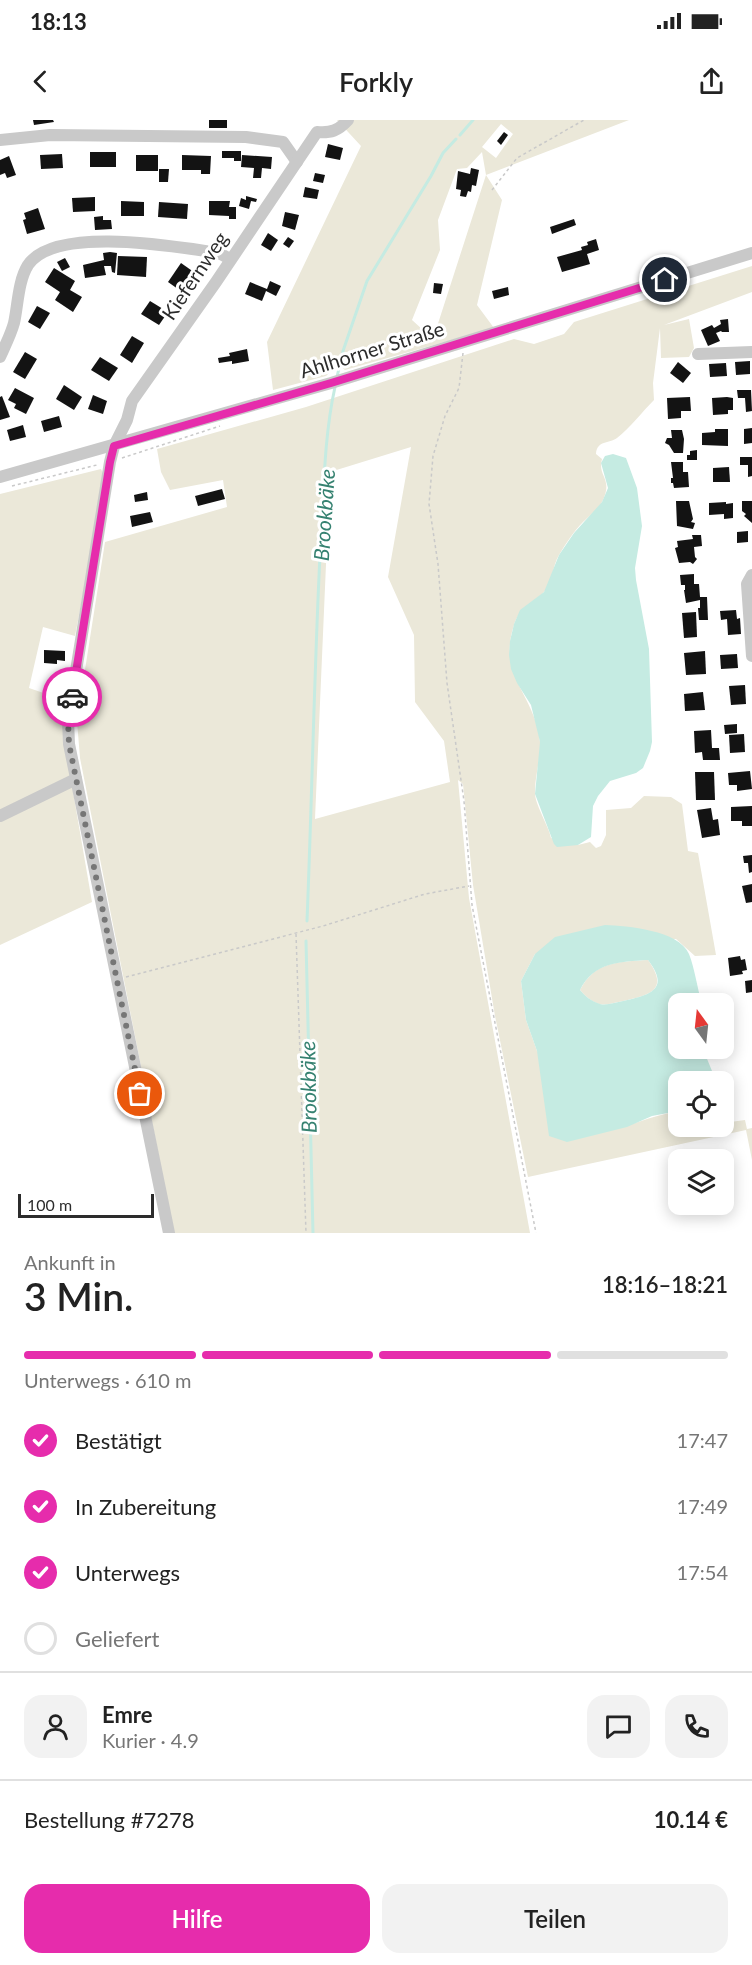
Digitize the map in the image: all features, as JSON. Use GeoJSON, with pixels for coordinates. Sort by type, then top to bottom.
{"type":"FeatureCollection","features":[{"type":"Feature","properties":{"kind":"street","name":"Kiefernweg"},"geometry":{"type":"LineString","coordinates":[[169,1233],[69,744],[68,720],[110,462],[132,401],[317,132],[331,133],[340,129],[348,120]]}},
{"type":"Feature","properties":{"kind":"street"},"geometry":{"type":"LineString","coordinates":[[0,140],[50,135],[246,137],[283,142],[297,162]]}},
{"type":"Feature","properties":{"kind":"street"},"geometry":{"type":"LineString","coordinates":[[0,357],[13,326],[27,266],[38,254],[69,244],[115,241],[219,253],[230,259]]}},
{"type":"Feature","properties":{"kind":"street","name":"Ahlhorner Straße"},"geometry":{"type":"LineString","coordinates":[[2,478],[331,383],[752,254]]}},
{"type":"Feature","properties":{"kind":"street"},"geometry":{"type":"LineString","coordinates":[[698,354],[752,352]]}},
{"type":"Feature","properties":{"kind":"street"},"geometry":{"type":"LineString","coordinates":[[752,575],[747,584],[752,656]]}},
{"type":"Feature","properties":{"kind":"street"},"geometry":{"type":"LineString","coordinates":[[0,816],[76,779]]}},
{"type":"Feature","properties":{"kind":"path"},"geometry":{"type":"LineString","coordinates":[[492,190],[517,158],[584,120]]}},
{"type":"Feature","properties":{"kind":"path"},"geometry":{"type":"LineString","coordinates":[[464,343],[459,388],[445,416],[433,456],[429,504],[438,564],[447,683],[464,801],[470,886],[536,1233]]}},
{"type":"Feature","properties":{"kind":"path"},"geometry":{"type":"LineString","coordinates":[[2,478],[110,462],[226,424]]}},
{"type":"Feature","properties":{"kind":"path"},"geometry":{"type":"LineString","coordinates":[[117,979],[296,934],[425,894],[470,886]]}},
{"type":"Feature","properties":{"kind":"path"},"geometry":{"type":"LineString","coordinates":[[296,934],[306,1233]]}},
{"type":"Feature","properties":{"kind":"shaded area"},"geometry":{"type":"Polygon","coordinates":[[[337,120],[629,120],[486,175],[502,200],[477,305],[494,328],[345,370],[341,367],[333,369],[326,376],[273,390],[267,342],[361,146],[337,120]],[[501,124],[482,147],[496,158],[513,134],[501,124]],[[482,152],[467,168],[457,169],[438,220],[440,250],[412,320],[433,339],[486,175],[482,152]]]}},
{"type":"Feature","properties":{"kind":"shaded area"},"geometry":{"type":"Polygon","coordinates":[[[752,266],[752,292],[664,325],[689,319],[694,348],[689,357],[661,358],[660,328],[653,383],[654,400],[622,434],[599,446],[596,454],[602,459],[601,465],[606,483],[602,502],[576,529],[564,546],[547,588],[519,614],[510,643],[510,658],[514,672],[537,726],[540,748],[535,796],[551,838],[578,845],[590,842],[596,848],[601,846],[606,835],[606,810],[631,808],[644,796],[671,797],[682,804],[688,851],[698,853],[716,955],[695,956],[676,939],[535,954],[521,981],[526,1020],[537,1051],[600,1133],[668,1114],[668,1137],[714,1137],[528,1177],[495,1016],[473,885],[463,784],[458,780],[469,898],[530,1233],[174,1233],[80,758],[77,721],[105,542],[227,507],[223,480],[170,490],[161,472],[157,449],[306,407],[514,339],[534,344],[564,334],[574,322],[752,266]],[[411,447],[330,472],[315,819],[450,782],[444,741],[415,702],[414,635],[388,577],[411,447]]]}},
{"type":"Feature","properties":{"kind":"shaded area"},"geometry":{"type":"Polygon","coordinates":[[[613,454],[626,458],[637,488],[642,526],[635,568],[649,649],[652,742],[643,768],[636,773],[610,781],[598,796],[593,806],[591,837],[578,845],[557,847],[535,794],[540,742],[531,705],[511,669],[510,641],[520,610],[544,592],[559,555],[574,533],[602,502],[608,488],[601,463],[605,456],[613,454]]]}},
{"type":"Feature","properties":{"kind":"shaded area"},"geometry":{"type":"Polygon","coordinates":[[[101,469],[105,478],[75,636],[43,627],[29,688],[64,700],[64,722],[71,778],[0,811],[0,494],[101,469]]]}},
{"type":"Feature","properties":{"kind":"shaded area"},"geometry":{"type":"Polygon","coordinates":[[[72,786],[92,902],[0,945],[0,819],[72,786]]]}},
{"type":"Feature","properties":{"kind":"shaded area"},"geometry":{"type":"Polygon","coordinates":[[[605,925],[639,928],[675,939],[689,954],[699,993],[668,993],[668,1059],[707,1059],[712,1071],[668,1071],[668,1113],[652,1116],[627,1127],[567,1142],[549,1136],[537,1051],[526,1020],[521,981],[535,954],[555,937],[605,925]],[[648,960],[617,963],[592,974],[580,990],[597,1003],[612,1004],[654,990],[657,978],[648,960]]]}},
{"type":"Feature","properties":{"kind":"shaded area"},"geometry":{"type":"Polygon","coordinates":[[[648,960],[654,970],[657,985],[648,994],[611,1004],[602,1004],[591,1000],[580,990],[586,980],[600,968],[617,963],[648,960]]]}},
{"type":"Feature","properties":{"kind":"shaded area"},"geometry":{"type":"Polygon","coordinates":[[[745,1120],[747,1129],[752,1128],[752,1160],[746,1130],[734,1133],[734,1122],[745,1120]]]}},
{"type":"Feature","properties":{"kind":"building"},"geometry":{"type":"Polygon","coordinates":[[[33,120],[53,120],[54,122],[34,125],[33,120]]]}},
{"type":"Feature","properties":{"kind":"building"},"geometry":{"type":"Polygon","coordinates":[[[209,120],[227,120],[227,128],[209,128],[209,120]]]}},
{"type":"Feature","properties":{"kind":"building"},"geometry":{"type":"Polygon","coordinates":[[[504,132],[508,135],[501,145],[497,141],[504,132]]]}},
{"type":"Feature","properties":{"kind":"building"},"geometry":{"type":"Polygon","coordinates":[[[328,144],[343,148],[340,160],[325,157],[328,144]]]}},
{"type":"Feature","properties":{"kind":"building"},"geometry":{"type":"Polygon","coordinates":[[[222,151],[241,151],[241,161],[234,161],[234,158],[222,158],[222,151]]]}},
{"type":"Feature","properties":{"kind":"building"},"geometry":{"type":"Polygon","coordinates":[[[90,152],[116,152],[116,167],[90,167],[90,152]]]}},
{"type":"Feature","properties":{"kind":"building"},"geometry":{"type":"Polygon","coordinates":[[[62,154],[63,168],[41,169],[40,155],[62,154]]]}},
{"type":"Feature","properties":{"kind":"building"},"geometry":{"type":"Polygon","coordinates":[[[136,155],[158,155],[158,171],[136,171],[136,155]]]}},
{"type":"Feature","properties":{"kind":"building"},"geometry":{"type":"Polygon","coordinates":[[[182,155],[211,156],[210,174],[201,174],[201,170],[182,170],[182,155]]]}},
{"type":"Feature","properties":{"kind":"building"},"geometry":{"type":"Polygon","coordinates":[[[242,155],[272,157],[271,169],[262,168],[261,178],[253,178],[254,168],[241,167],[242,155]]]}},
{"type":"Feature","properties":{"kind":"building"},"geometry":{"type":"Polygon","coordinates":[[[9,156],[16,175],[7,178],[5,173],[0,175],[0,160],[9,156]]]}},
{"type":"Feature","properties":{"kind":"building"},"geometry":{"type":"Polygon","coordinates":[[[471,168],[479,170],[476,186],[472,185],[471,192],[468,191],[466,197],[460,196],[461,190],[456,189],[458,171],[470,174],[471,168]]]}},
{"type":"Feature","properties":{"kind":"building"},"geometry":{"type":"Polygon","coordinates":[[[159,169],[169,169],[168,182],[159,182],[159,169]]]}},
{"type":"Feature","properties":{"kind":"building"},"geometry":{"type":"Polygon","coordinates":[[[315,173],[325,175],[323,183],[313,181],[315,173]]]}},
{"type":"Feature","properties":{"kind":"building"},"geometry":{"type":"Polygon","coordinates":[[[305,187],[319,190],[317,199],[303,197],[305,187]]]}},
{"type":"Feature","properties":{"kind":"building"},"geometry":{"type":"Polygon","coordinates":[[[246,196],[257,199],[256,202],[251,201],[249,209],[239,206],[241,198],[246,200],[246,196]]]}},
{"type":"Feature","properties":{"kind":"building"},"geometry":{"type":"Polygon","coordinates":[[[95,197],[95,211],[73,212],[72,198],[95,197]]]}},
{"type":"Feature","properties":{"kind":"building"},"geometry":{"type":"Polygon","coordinates":[[[121,201],[144,202],[144,216],[121,216],[121,201]]]}},
{"type":"Feature","properties":{"kind":"building"},"geometry":{"type":"Polygon","coordinates":[[[209,201],[230,201],[229,207],[236,207],[236,219],[229,219],[229,216],[209,215],[209,201]]]}},
{"type":"Feature","properties":{"kind":"building"},"geometry":{"type":"Polygon","coordinates":[[[159,202],[188,204],[187,219],[158,217],[159,202]]]}},
{"type":"Feature","properties":{"kind":"building"},"geometry":{"type":"Polygon","coordinates":[[[38,208],[45,229],[27,234],[23,220],[26,219],[24,213],[38,208]]]}},
{"type":"Feature","properties":{"kind":"building"},"geometry":{"type":"Polygon","coordinates":[[[285,212],[299,215],[295,230],[282,226],[285,212]]]}},
{"type":"Feature","properties":{"kind":"building"},"geometry":{"type":"Polygon","coordinates":[[[103,216],[103,220],[111,220],[112,229],[95,230],[94,217],[103,216]]]}},
{"type":"Feature","properties":{"kind":"building"},"geometry":{"type":"Polygon","coordinates":[[[574,219],[576,225],[552,234],[550,227],[574,219]]]}},
{"type":"Feature","properties":{"kind":"building"},"geometry":{"type":"Polygon","coordinates":[[[268,233],[278,240],[271,251],[261,245],[268,233]]]}},
{"type":"Feature","properties":{"kind":"building"},"geometry":{"type":"Polygon","coordinates":[[[288,237],[294,241],[289,248],[283,244],[288,237]]]}},
{"type":"Feature","properties":{"kind":"building"},"geometry":{"type":"Polygon","coordinates":[[[596,239],[599,250],[587,254],[590,264],[562,272],[557,257],[582,250],[581,247],[588,245],[587,242],[596,239]]]}},
{"type":"Feature","properties":{"kind":"building"},"geometry":{"type":"Polygon","coordinates":[[[103,253],[117,253],[115,273],[112,272],[111,266],[104,266],[106,275],[85,278],[83,265],[104,260],[103,253]]]}},
{"type":"Feature","properties":{"kind":"building"},"geometry":{"type":"Polygon","coordinates":[[[118,256],[147,257],[146,277],[117,275],[118,256]]]}},
{"type":"Feature","properties":{"kind":"building"},"geometry":{"type":"Polygon","coordinates":[[[65,258],[70,267],[62,271],[57,262],[65,258]]]}},
{"type":"Feature","properties":{"kind":"building"},"geometry":{"type":"Polygon","coordinates":[[[181,263],[198,275],[185,294],[168,282],[181,263]]]}},
{"type":"Feature","properties":{"kind":"building"},"geometry":{"type":"Polygon","coordinates":[[[54,268],[75,281],[70,290],[82,297],[73,312],[55,300],[60,292],[45,282],[54,268]]]}},
{"type":"Feature","properties":{"kind":"building"},"geometry":{"type":"Polygon","coordinates":[[[270,281],[281,286],[276,296],[266,291],[262,301],[245,294],[250,282],[267,289],[270,281]]]}},
{"type":"Feature","properties":{"kind":"building"},"geometry":{"type":"Polygon","coordinates":[[[434,283],[443,284],[441,294],[433,293],[434,283]]]}},
{"type":"Feature","properties":{"kind":"building"},"geometry":{"type":"Polygon","coordinates":[[[508,287],[509,295],[494,299],[492,291],[508,287]]]}},
{"type":"Feature","properties":{"kind":"building"},"geometry":{"type":"Polygon","coordinates":[[[150,301],[168,312],[159,325],[141,314],[150,301]]]}},
{"type":"Feature","properties":{"kind":"building"},"geometry":{"type":"Polygon","coordinates":[[[37,306],[50,313],[40,329],[28,322],[37,306]]]}},
{"type":"Feature","properties":{"kind":"building"},"geometry":{"type":"Polygon","coordinates":[[[728,319],[729,332],[716,333],[720,341],[708,346],[701,330],[712,325],[714,328],[721,324],[720,320],[728,319]]]}},
{"type":"Feature","properties":{"kind":"building"},"geometry":{"type":"Polygon","coordinates":[[[132,336],[144,343],[132,363],[120,355],[132,336]]]}},
{"type":"Feature","properties":{"kind":"building"},"geometry":{"type":"Polygon","coordinates":[[[247,349],[249,361],[232,364],[232,361],[219,363],[218,358],[247,349]]]}},
{"type":"Feature","properties":{"kind":"building"},"geometry":{"type":"Polygon","coordinates":[[[25,352],[37,359],[25,379],[13,372],[25,352]]]}},
{"type":"Feature","properties":{"kind":"building"},"geometry":{"type":"Polygon","coordinates":[[[100,357],[118,368],[109,381],[91,370],[100,357]]]}},
{"type":"Feature","properties":{"kind":"building"},"geometry":{"type":"Polygon","coordinates":[[[750,361],[750,374],[736,375],[735,362],[750,361]]]}},
{"type":"Feature","properties":{"kind":"building"},"geometry":{"type":"Polygon","coordinates":[[[678,362],[691,373],[683,383],[670,373],[678,362]]]}},
{"type":"Feature","properties":{"kind":"building"},"geometry":{"type":"Polygon","coordinates":[[[726,363],[727,376],[710,377],[709,364],[726,363]]]}},
{"type":"Feature","properties":{"kind":"building"},"geometry":{"type":"Polygon","coordinates":[[[64,385],[82,397],[74,410],[56,399],[64,385]]]}},
{"type":"Feature","properties":{"kind":"building"},"geometry":{"type":"Polygon","coordinates":[[[15,388],[34,398],[26,414],[14,408],[16,404],[8,400],[15,388]]]}},
{"type":"Feature","properties":{"kind":"building"},"geometry":{"type":"Polygon","coordinates":[[[737,390],[751,390],[752,411],[746,412],[745,398],[738,398],[737,390]]]}},
{"type":"Feature","properties":{"kind":"building"},"geometry":{"type":"Polygon","coordinates":[[[93,395],[107,401],[103,414],[88,409],[93,395]]]}},
{"type":"Feature","properties":{"kind":"building"},"geometry":{"type":"Polygon","coordinates":[[[2,396],[10,417],[0,420],[0,397],[2,396]]]}},
{"type":"Feature","properties":{"kind":"building"},"geometry":{"type":"Polygon","coordinates":[[[690,397],[691,411],[681,411],[681,418],[668,419],[667,398],[690,397]]]}},
{"type":"Feature","properties":{"kind":"building"},"geometry":{"type":"Polygon","coordinates":[[[712,398],[733,398],[733,410],[728,410],[728,414],[713,415],[712,398]]]}},
{"type":"Feature","properties":{"kind":"building"},"geometry":{"type":"Polygon","coordinates":[[[59,416],[62,427],[44,432],[41,421],[59,416]]]}},
{"type":"Feature","properties":{"kind":"building"},"geometry":{"type":"Polygon","coordinates":[[[23,425],[26,437],[10,441],[7,430],[23,425]]]}},
{"type":"Feature","properties":{"kind":"building"},"geometry":{"type":"Polygon","coordinates":[[[752,428],[752,443],[744,444],[744,429],[752,428]]]}},
{"type":"Feature","properties":{"kind":"building"},"geometry":{"type":"Polygon","coordinates":[[[715,429],[728,429],[728,446],[702,445],[702,433],[715,432],[715,429]]]}},
{"type":"Feature","properties":{"kind":"building"},"geometry":{"type":"Polygon","coordinates":[[[671,430],[682,430],[683,453],[674,453],[665,443],[667,438],[672,438],[671,430]]]}},
{"type":"Feature","properties":{"kind":"building"},"geometry":{"type":"Polygon","coordinates":[[[697,450],[697,460],[687,460],[690,451],[697,450]]]}},
{"type":"Feature","properties":{"kind":"building"},"geometry":{"type":"Polygon","coordinates":[[[740,457],[752,457],[752,476],[748,477],[748,465],[740,465],[740,457]]]}},
{"type":"Feature","properties":{"kind":"building"},"geometry":{"type":"Polygon","coordinates":[[[671,462],[683,462],[683,472],[688,472],[689,487],[674,488],[671,483],[671,478],[673,478],[671,462]]]}},
{"type":"Feature","properties":{"kind":"building"},"geometry":{"type":"Polygon","coordinates":[[[729,467],[730,482],[713,482],[713,468],[729,467]]]}},
{"type":"Feature","properties":{"kind":"building"},"geometry":{"type":"Polygon","coordinates":[[[222,489],[225,499],[198,506],[195,496],[222,489]]]}},
{"type":"Feature","properties":{"kind":"building"},"geometry":{"type":"Polygon","coordinates":[[[147,492],[148,500],[135,502],[134,495],[147,492]]]}},
{"type":"Feature","properties":{"kind":"building"},"geometry":{"type":"Polygon","coordinates":[[[676,501],[689,501],[693,519],[691,522],[695,523],[693,529],[677,526],[676,501]]]}},
{"type":"Feature","properties":{"kind":"building"},"geometry":{"type":"Polygon","coordinates":[[[742,501],[752,501],[752,523],[744,516],[746,514],[742,511],[742,501]]]}},
{"type":"Feature","properties":{"kind":"building"},"geometry":{"type":"Polygon","coordinates":[[[726,502],[726,504],[733,503],[733,518],[724,519],[724,514],[709,515],[709,503],[726,502]]]}},
{"type":"Feature","properties":{"kind":"building"},"geometry":{"type":"Polygon","coordinates":[[[150,512],[153,522],[132,527],[130,516],[150,512]]]}},
{"type":"Feature","properties":{"kind":"building"},"geometry":{"type":"Polygon","coordinates":[[[748,531],[748,542],[737,543],[737,532],[748,531]]]}},
{"type":"Feature","properties":{"kind":"building"},"geometry":{"type":"Polygon","coordinates":[[[692,535],[701,535],[702,546],[694,547],[697,559],[693,564],[679,563],[675,548],[678,547],[677,541],[693,539],[692,535]]]}},
{"type":"Feature","properties":{"kind":"building"},"geometry":{"type":"Polygon","coordinates":[[[694,574],[694,584],[699,584],[700,597],[707,597],[708,620],[699,620],[700,600],[686,603],[685,585],[681,585],[680,575],[694,574]]]}},
{"type":"Feature","properties":{"kind":"building"},"geometry":{"type":"Polygon","coordinates":[[[736,610],[737,619],[740,618],[741,634],[728,635],[727,619],[721,620],[720,611],[736,610]]]}},
{"type":"Feature","properties":{"kind":"building"},"geometry":{"type":"Polygon","coordinates":[[[696,612],[697,637],[684,638],[682,613],[696,612]]]}},
{"type":"Feature","properties":{"kind":"building"},"geometry":{"type":"Polygon","coordinates":[[[44,650],[65,651],[65,661],[57,660],[57,664],[44,663],[44,650]]]}},
{"type":"Feature","properties":{"kind":"building"},"geometry":{"type":"Polygon","coordinates":[[[705,651],[706,674],[686,675],[684,653],[705,651]]]}},
{"type":"Feature","properties":{"kind":"building"},"geometry":{"type":"Polygon","coordinates":[[[737,654],[738,668],[721,669],[720,655],[737,654]]]}},
{"type":"Feature","properties":{"kind":"building"},"geometry":{"type":"Polygon","coordinates":[[[745,685],[746,704],[731,705],[729,686],[745,685]]]}},
{"type":"Feature","properties":{"kind":"building"},"geometry":{"type":"Polygon","coordinates":[[[703,692],[705,710],[685,711],[684,694],[703,692]]]}},
{"type":"Feature","properties":{"kind":"building"},"geometry":{"type":"Polygon","coordinates":[[[737,724],[737,733],[725,734],[724,725],[737,724]]]}},
{"type":"Feature","properties":{"kind":"building"},"geometry":{"type":"Polygon","coordinates":[[[711,730],[712,748],[719,748],[720,760],[703,760],[702,752],[695,753],[694,731],[711,730]]]}},
{"type":"Feature","properties":{"kind":"building"},"geometry":{"type":"Polygon","coordinates":[[[744,734],[745,752],[730,753],[729,735],[744,734]]]}},
{"type":"Feature","properties":{"kind":"building"},"geometry":{"type":"Polygon","coordinates":[[[750,771],[752,789],[737,791],[737,785],[729,785],[728,773],[750,771]]]}},
{"type":"Feature","properties":{"kind":"building"},"geometry":{"type":"Polygon","coordinates":[[[695,772],[714,772],[715,800],[696,800],[695,772]]]}},
{"type":"Feature","properties":{"kind":"building"},"geometry":{"type":"Polygon","coordinates":[[[752,806],[752,826],[742,826],[742,821],[731,821],[731,807],[752,806]]]}},
{"type":"Feature","properties":{"kind":"building"},"geometry":{"type":"Polygon","coordinates":[[[711,808],[713,820],[718,819],[720,835],[702,838],[697,810],[711,808]]]}},
{"type":"Feature","properties":{"kind":"building"},"geometry":{"type":"Polygon","coordinates":[[[752,855],[752,872],[749,873],[748,863],[744,863],[743,856],[752,855]]]}},
{"type":"Feature","properties":{"kind":"building"},"geometry":{"type":"Polygon","coordinates":[[[752,884],[752,902],[746,903],[742,886],[752,884]]]}},
{"type":"Feature","properties":{"kind":"building"},"geometry":{"type":"Polygon","coordinates":[[[740,956],[741,960],[745,959],[747,970],[742,971],[743,974],[730,976],[728,958],[740,956]]]}},
{"type":"Feature","properties":{"kind":"building"},"geometry":{"type":"Polygon","coordinates":[[[752,980],[752,992],[746,993],[745,981],[752,980]]]}},
{"type":"Feature","properties":{"kind":"waterway","name":"Brookbäke"},"geometry":{"type":"LineString","coordinates":[[460,135],[473,120]]}},
{"type":"Feature","properties":{"kind":"waterway","name":"Brookbäke"},"geometry":{"type":"LineString","coordinates":[[337,377],[343,351],[367,281],[443,153],[456,139]]}},
{"type":"Feature","properties":{"kind":"waterway","name":"Brookbäke"},"geometry":{"type":"LineString","coordinates":[[307,921],[320,555],[326,449],[335,387]]}},
{"type":"Feature","properties":{"kind":"waterway","name":"Brookbäke"},"geometry":{"type":"LineString","coordinates":[[306,941],[313,1233]]}},
{"type":"Feature","properties":{"kind":"way so far"},"geometry":{"type":"LineString","coordinates":[[72,697],[68,720],[69,744],[140,1094]]}},
{"type":"Feature","properties":{"kind":"route"},"geometry":{"type":"LineString","coordinates":[[72,697],[114,446],[331,383],[665,280]]}}]}
